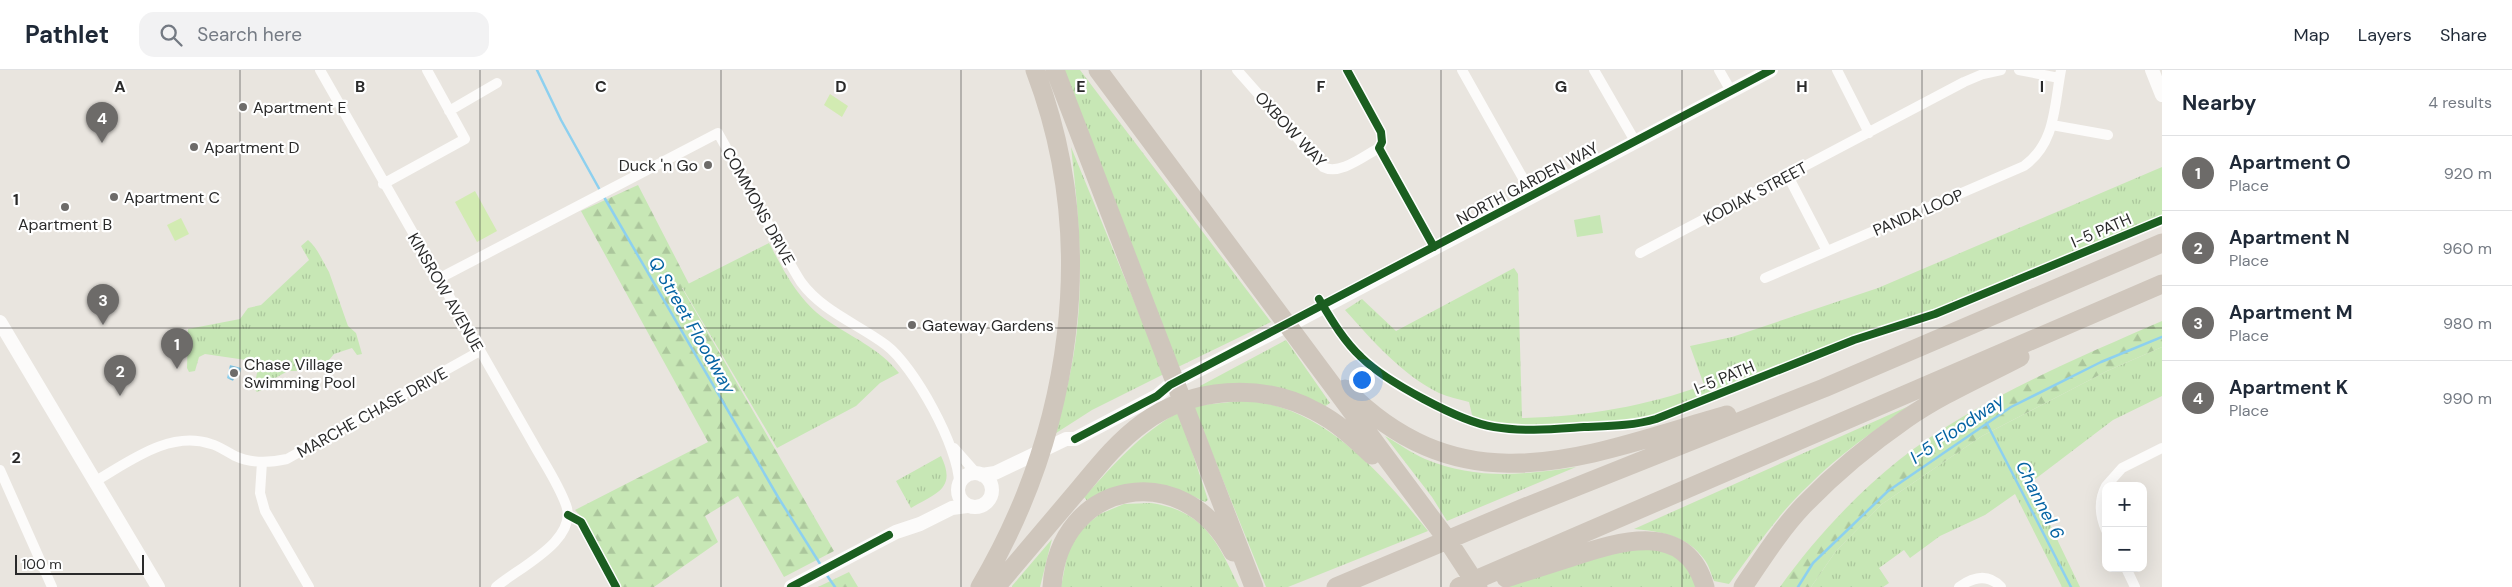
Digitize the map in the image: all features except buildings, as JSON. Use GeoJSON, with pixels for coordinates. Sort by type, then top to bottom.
{"type":"FeatureCollection","features":[{"type":"Feature","properties":{"kind":"highway"},"geometry":{"type":"LineString","coordinates":[[980,587],[1011,528],[1052,420],[1071,299],[1067,200],[1060,154],[1035,70]]}},
{"type":"Feature","properties":{"kind":"highway"},"geometry":{"type":"LineString","coordinates":[[1055,70],[1164,349],[1253,585]]}},
{"type":"Feature","properties":{"kind":"highway"},"geometry":{"type":"LineString","coordinates":[[1098,70],[1308,351],[1478,587],[1617,542],[1652,540],[1681,550],[1697,567],[1704,587]]}},
{"type":"Feature","properties":{"kind":"highway"},"geometry":{"type":"LineString","coordinates":[[1336,587],[1523,508],[1824,388],[2162,243]]}},
{"type":"Feature","properties":{"kind":"highway"},"geometry":{"type":"LineString","coordinates":[[1458,587],[2162,284]]}},
{"type":"Feature","properties":{"kind":"highway"},"geometry":{"type":"LineString","coordinates":[[1743,587],[1774,542],[1803,506],[1834,476],[1907,418],[1941,398],[2162,284]]}},
{"type":"Feature","properties":{"kind":"highway"},"geometry":{"type":"LineString","coordinates":[[1308,351],[1354,398],[1385,424],[1409,439],[1458,458],[1506,465],[1553,461],[1594,453],[1824,388]]}},
{"type":"Feature","properties":{"kind":"highway"},"geometry":{"type":"LineString","coordinates":[[996,587],[1120,443],[1144,422],[1164,409],[1185,400],[1207,395],[1251,392],[1288,399],[1316,411],[1357,441],[1424,510]]}},
{"type":"Feature","properties":{"kind":"highway"},"geometry":{"type":"LineString","coordinates":[[1052,587],[1056,556],[1072,528],[1094,507],[1106,500],[1130,493],[1161,494],[1178,497],[1201,510],[1226,539],[1253,585]]}},
{"type":"Feature","properties":{"kind":"street","name":"KINSROW AVENUE"},"geometry":{"type":"LineString","coordinates":[[320,70],[383,184],[533,443],[566,505],[568,515],[565,530],[550,547],[496,587]]}},
{"type":"Feature","properties":{"kind":"street"},"geometry":{"type":"LineString","coordinates":[[383,184],[465,139],[427,70]]}},
{"type":"Feature","properties":{"kind":"street","name":"OXBOW WAY"},"geometry":{"type":"LineString","coordinates":[[1237,70],[1323,168],[1331,170],[1340,169],[1379,148]]}},
{"type":"Feature","properties":{"kind":"street"},"geometry":{"type":"LineString","coordinates":[[1347,70],[1382,132],[1382,142],[1379,148],[1434,247]]}},
{"type":"Feature","properties":{"kind":"street"},"geometry":{"type":"LineString","coordinates":[[1462,70],[1533,196]]}},
{"type":"Feature","properties":{"kind":"street"},"geometry":{"type":"LineString","coordinates":[[1594,70],[1635,141]]}},
{"type":"Feature","properties":{"kind":"street"},"geometry":{"type":"LineString","coordinates":[[1719,70],[1731,91]]}},
{"type":"Feature","properties":{"kind":"street","name":"NORTH GARDEN WAY"},"geometry":{"type":"LineString","coordinates":[[1297,321],[1771,70]]}},
{"type":"Feature","properties":{"kind":"street"},"geometry":{"type":"LineString","coordinates":[[1837,70],[1869,133]]}},
{"type":"Feature","properties":{"kind":"street","name":"KODIAK STREET"},"geometry":{"type":"LineString","coordinates":[[1640,253],[1974,78],[2001,70]]}},
{"type":"Feature","properties":{"kind":"street"},"geometry":{"type":"LineString","coordinates":[[2019,70],[2060,74]]}},
{"type":"Feature","properties":{"kind":"street"},"geometry":{"type":"LineString","coordinates":[[2152,70],[2162,95]]}},
{"type":"Feature","properties":{"kind":"street","name":"PANDA LOOP"},"geometry":{"type":"LineString","coordinates":[[1765,278],[2024,166],[2042,149],[2052,125],[2060,74]]}},
{"type":"Feature","properties":{"kind":"street"},"geometry":{"type":"LineString","coordinates":[[449,111],[497,83]]}},
{"type":"Feature","properties":{"kind":"street"},"geometry":{"type":"LineString","coordinates":[[2052,125],[2108,135]]}},
{"type":"Feature","properties":{"kind":"street","name":"COMMONS DRIVE"},"geometry":{"type":"LineString","coordinates":[[438,279],[718,132],[801,281],[826,306],[871,334],[898,355],[912,372],[948,442],[957,466],[959,486]]}},
{"type":"Feature","properties":{"kind":"street"},"geometry":{"type":"LineString","coordinates":[[1788,176],[1827,250]]}},
{"type":"Feature","properties":{"kind":"street"},"geometry":{"type":"LineString","coordinates":[[0,322],[158,587]]}},
{"type":"Feature","properties":{"kind":"street"},"geometry":{"type":"LineString","coordinates":[[1182,379],[1280,329]]}},
{"type":"Feature","properties":{"kind":"street","name":"MARCHE CHASE DRIVE"},"geometry":{"type":"LineString","coordinates":[[94,482],[152,450],[185,440],[211,443],[236,456],[262,462],[287,459],[301,453],[480,351]]}},
{"type":"Feature","properties":{"kind":"street"},"geometry":{"type":"LineString","coordinates":[[791,587],[896,532],[947,500],[967,476],[995,473],[1066,440],[1075,439],[1157,396],[1170,385],[1154,389],[1071,432],[1066,440]]}},
{"type":"Feature","properties":{"kind":"street","name":"COMMONS DRIVE"},"geometry":{"type":"LineString","coordinates":[[948,442],[980,475]]}},
{"type":"Feature","properties":{"kind":"street"},"geometry":{"type":"LineString","coordinates":[[2110,482],[2122,468],[2162,448]]}},
{"type":"Feature","properties":{"kind":"street"},"geometry":{"type":"LineString","coordinates":[[896,532],[920,524],[952,508],[982,506],[1000,481],[1047,450]]}},
{"type":"Feature","properties":{"kind":"street"},"geometry":{"type":"LineString","coordinates":[[262,462],[260,493],[266,511],[309,587]]}},
{"type":"Feature","properties":{"kind":"street"},"geometry":{"type":"LineString","coordinates":[[0,470],[52,587]]}},
{"type":"Feature","properties":{"kind":"street"},"geometry":{"type":"LineString","coordinates":[[980,475],[989,483],[991,493]]}},
{"type":"Feature","properties":{"kind":"street"},"geometry":{"type":"LineString","coordinates":[[959,486],[960,498],[967,506]]}},
{"type":"Feature","properties":{"kind":"street"},"geometry":{"type":"LineString","coordinates":[[2102,499],[2100,516],[2102,521]]}},
{"type":"Feature","properties":{"kind":"street"},"geometry":{"type":"LineString","coordinates":[[2128,572],[2135,587]]}},
{"type":"Feature","properties":{"kind":"street"},"geometry":{"type":"LineString","coordinates":[[1959,587],[1972,579],[1980,577],[1989,578],[2001,587]]}},
{"type":"Feature","properties":{"kind":"green space"},"geometry":{"type":"Polygon","coordinates":[[[1063,70],[1080,70],[1271,322],[1178,367],[1063,70]]]}},
{"type":"Feature","properties":{"kind":"green space"},"geometry":{"type":"Polygon","coordinates":[[[830,94],[848,106],[842,117],[824,105],[830,94]]]}},
{"type":"Feature","properties":{"kind":"green space"},"geometry":{"type":"Polygon","coordinates":[[[1071,147],[1164,374],[1092,410],[1053,435],[1072,363],[1080,292],[1078,221],[1071,147]]]}},
{"type":"Feature","properties":{"kind":"green space"},"geometry":{"type":"Polygon","coordinates":[[[2162,167],[2162,218],[1939,310],[1838,343],[1656,417],[1641,420],[1578,426],[1536,427],[1515,426],[1473,419],[1469,402],[1439,393],[1412,376],[1388,356],[1345,310],[1362,299],[1396,331],[1514,268],[1518,274],[1522,418],[1591,413],[1615,409],[1660,399],[1704,385],[1690,346],[1732,337],[1878,288],[2162,167]]]}},
{"type":"Feature","properties":{"kind":"green space"},"geometry":{"type":"Polygon","coordinates":[[[638,185],[689,284],[682,288],[834,551],[784,577],[738,496],[705,516],[718,542],[654,587],[621,587],[586,522],[575,510],[708,442],[581,211],[638,185]]]}},
{"type":"Feature","properties":{"kind":"green space"},"geometry":{"type":"Polygon","coordinates":[[[475,191],[497,231],[477,242],[455,202],[475,191]]]}},
{"type":"Feature","properties":{"kind":"green space"},"geometry":{"type":"Polygon","coordinates":[[[1600,215],[1603,233],[1577,237],[1574,220],[1600,215]]]}},
{"type":"Feature","properties":{"kind":"green space"},"geometry":{"type":"Polygon","coordinates":[[[181,218],[189,234],[175,241],[167,225],[181,218]]]}},
{"type":"Feature","properties":{"kind":"green space"},"geometry":{"type":"Polygon","coordinates":[[[308,240],[329,272],[348,326],[356,333],[362,354],[357,355],[352,348],[334,354],[329,360],[296,371],[288,371],[264,384],[264,389],[257,392],[254,389],[259,362],[205,354],[199,357],[195,371],[189,372],[187,368],[188,329],[240,319],[248,308],[261,305],[309,260],[301,246],[308,240]]]}},
{"type":"Feature","properties":{"kind":"green space"},"geometry":{"type":"Polygon","coordinates":[[[769,243],[792,284],[815,311],[874,350],[899,373],[880,383],[856,406],[777,448],[682,287],[769,243]]]}},
{"type":"Feature","properties":{"kind":"green space"},"geometry":{"type":"Polygon","coordinates":[[[2162,321],[2162,347],[2107,371],[1982,436],[1882,504],[1836,551],[1811,587],[1780,587],[1820,536],[1850,504],[1882,474],[1928,439],[1992,400],[2060,366],[2162,321]]]}},
{"type":"Feature","properties":{"kind":"green space"},"geometry":{"type":"Polygon","coordinates":[[[1286,340],[1330,403],[1324,407],[1292,393],[1251,384],[1202,390],[1200,386],[1286,340]]]}},
{"type":"Feature","properties":{"kind":"green space"},"geometry":{"type":"Polygon","coordinates":[[[2162,347],[2162,396],[2113,420],[2030,483],[2080,587],[2062,587],[2015,494],[1985,515],[1940,536],[1910,558],[1904,550],[1879,568],[1889,583],[1883,587],[1811,587],[1836,551],[1882,504],[1982,436],[2107,371],[2162,347]]]}},
{"type":"Feature","properties":{"kind":"green space"},"geometry":{"type":"Polygon","coordinates":[[[1249,400],[1277,406],[1303,417],[1328,431],[1350,448],[1391,487],[1428,531],[1288,587],[1266,587],[1193,406],[1249,400]]]}},
{"type":"Feature","properties":{"kind":"green space"},"geometry":{"type":"Polygon","coordinates":[[[1909,406],[1844,454],[1797,497],[1766,533],[1729,584],[1714,581],[1704,559],[1690,545],[1663,533],[1634,529],[1909,406]]]}},
{"type":"Feature","properties":{"kind":"green space"},"geometry":{"type":"Polygon","coordinates":[[[1179,412],[1208,500],[1205,502],[1174,488],[1147,483],[1119,487],[1089,503],[1084,497],[1117,461],[1151,430],[1179,412]]]}},
{"type":"Feature","properties":{"kind":"green space"},"geometry":{"type":"Polygon","coordinates":[[[1385,436],[1425,459],[1462,470],[1481,473],[1518,474],[1576,467],[1447,521],[1432,497],[1385,436]]]}},
{"type":"Feature","properties":{"kind":"green space"},"geometry":{"type":"Polygon","coordinates":[[[941,456],[947,476],[945,483],[936,494],[911,508],[896,481],[941,456]]]}},
{"type":"Feature","properties":{"kind":"green space"},"geometry":{"type":"Polygon","coordinates":[[[1151,503],[1185,513],[1197,521],[1216,543],[1239,587],[1061,587],[1068,551],[1081,529],[1100,514],[1124,504],[1151,503]]]}},
{"type":"Feature","properties":{"kind":"green space"},"geometry":{"type":"Polygon","coordinates":[[[1052,539],[1040,587],[1012,587],[1012,586],[1052,539]]]}},
{"type":"Feature","properties":{"kind":"green space"},"geometry":{"type":"Polygon","coordinates":[[[1622,547],[1666,549],[1689,565],[1698,587],[1506,587],[1622,547]]]}},
{"type":"Feature","properties":{"kind":"green space"},"geometry":{"type":"Polygon","coordinates":[[[849,572],[858,587],[818,587],[849,572]]]}},
{"type":"Feature","properties":{"kind":"water","name":"Chase Village Swimming Pool"},"geometry":{"type":"Polygon","coordinates":[[[230,365],[241,368],[240,373],[236,374],[233,381],[227,378],[230,365]]]}},
{"type":"Feature","properties":{"kind":"waterway","name":"Q Street Floodway"},"geometry":{"type":"LineString","coordinates":[[537,70],[561,120],[601,192]]}},
{"type":"Feature","properties":{"kind":"waterway","name":"Q Street Floodway"},"geometry":{"type":"LineString","coordinates":[[604,197],[778,497],[822,567]]}},
{"type":"Feature","properties":{"kind":"waterway","name":"I-5 Floodway"},"geometry":{"type":"LineString","coordinates":[[1798,587],[1813,563],[1888,491],[2011,407],[2101,362],[2162,337]]}},
{"type":"Feature","properties":{"kind":"waterway","name":"Channel 6"},"geometry":{"type":"LineString","coordinates":[[1987,424],[2071,587]]}},
{"type":"Feature","properties":{"kind":"waterway","name":"Q Street Floodway"},"geometry":{"type":"LineString","coordinates":[[826,574],[835,587]]}},
{"type":"Feature","properties":{"kind":"cycle path"},"geometry":{"type":"LineString","coordinates":[[1347,70],[1381,132],[1382,142],[1379,148],[1434,247]]}},
{"type":"Feature","properties":{"kind":"cycle path"},"geometry":{"type":"LineString","coordinates":[[1075,439],[1157,396],[1170,385],[1771,70]]}},
{"type":"Feature","properties":{"kind":"cycle path","name":"I-5 PATH"},"geometry":{"type":"LineString","coordinates":[[1319,299],[1349,344],[1372,367],[1424,399],[1462,417],[1494,427],[1528,430],[1620,425],[1656,419],[1854,340],[1935,314],[2162,220]]}},
{"type":"Feature","properties":{"kind":"cycle path"},"geometry":{"type":"LineString","coordinates":[[568,515],[581,522],[616,587]]}},
{"type":"Feature","properties":{"kind":"cycle path"},"geometry":{"type":"LineString","coordinates":[[791,587],[889,535]]}},
{"type":"Feature","properties":{"kind":"place","name":"Apartment E"},"geometry":{"type":"Point","coordinates":[243,107]}},
{"type":"Feature","properties":{"kind":"place","name":"Apartment K"},"geometry":{"type":"Point","coordinates":[102,143]}},
{"type":"Feature","properties":{"kind":"place","name":"Apartment D"},"geometry":{"type":"Point","coordinates":[194,147]}},
{"type":"Feature","properties":{"kind":"place","name":"Duck 'n Go"},"geometry":{"type":"Point","coordinates":[708,165]}},
{"type":"Feature","properties":{"kind":"place","name":"Apartment C"},"geometry":{"type":"Point","coordinates":[114,197]}},
{"type":"Feature","properties":{"kind":"place","name":"Apartment B"},"geometry":{"type":"Point","coordinates":[65,207]}},
{"type":"Feature","properties":{"kind":"place","name":"Apartment M"},"geometry":{"type":"Point","coordinates":[103,325]}},
{"type":"Feature","properties":{"kind":"place","name":"Gateway Gardens"},"geometry":{"type":"Point","coordinates":[912,325]}},
{"type":"Feature","properties":{"kind":"place","name":"Apartment O"},"geometry":{"type":"Point","coordinates":[177,369]}},
{"type":"Feature","properties":{"kind":"place","name":"Chase Village Swimming Pool"},"geometry":{"type":"Point","coordinates":[234,373]}},
{"type":"Feature","properties":{"kind":"place","name":"Apartment N"},"geometry":{"type":"Point","coordinates":[120,396]}}]}
